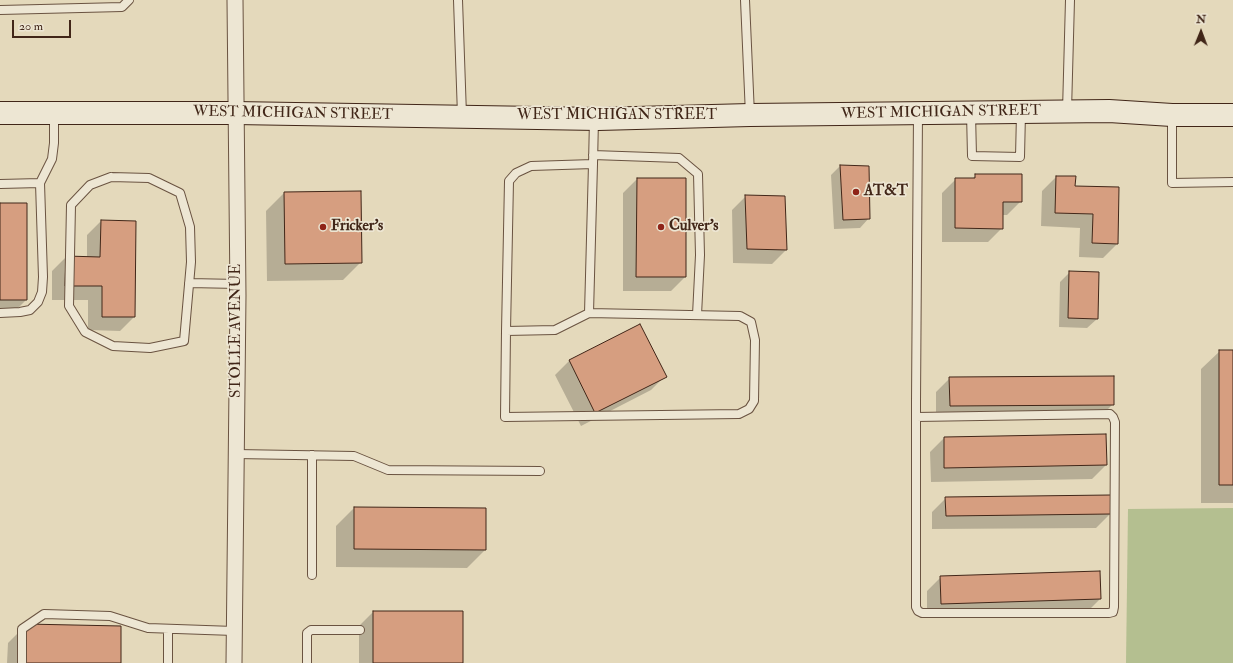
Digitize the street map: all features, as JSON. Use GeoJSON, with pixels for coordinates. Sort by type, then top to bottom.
{"type":"FeatureCollection","features":[{"type":"Feature","properties":{"kind":"main road","name":"WEST MICHIGAN STREET"},"geometry":{"type":"LineString","coordinates":[[0,113],[235,113],[594,118],[1109,111],[1172,115],[1233,115]]}},
{"type":"Feature","properties":{"kind":"street","name":"STOLLE AVENUE"},"geometry":{"type":"LineString","coordinates":[[234,663],[238,284],[235,0]]}},
{"type":"Feature","properties":{"kind":"lane"},"geometry":{"type":"LineString","coordinates":[[0,10],[122,7],[129,0]]}},
{"type":"Feature","properties":{"kind":"lane"},"geometry":{"type":"LineString","coordinates":[[458,0],[462,116]]}},
{"type":"Feature","properties":{"kind":"lane"},"geometry":{"type":"LineString","coordinates":[[745,0],[750,115]]}},
{"type":"Feature","properties":{"kind":"lane"},"geometry":{"type":"LineString","coordinates":[[1067,112],[1070,0]]}},
{"type":"Feature","properties":{"kind":"lane"},"geometry":{"type":"LineString","coordinates":[[971,113],[972,156],[1020,157],[1021,112]]}},
{"type":"Feature","properties":{"kind":"lane"},"geometry":{"type":"LineString","coordinates":[[0,313],[30,310],[38,302],[40,297],[43,277],[40,183],[52,159],[54,143],[54,113]]}},
{"type":"Feature","properties":{"kind":"lane"},"geometry":{"type":"LineString","coordinates":[[916,417],[1110,414],[1113,417],[1115,430],[1113,612],[922,613],[918,611],[916,607],[916,417],[918,113]]}},
{"type":"Feature","properties":{"kind":"lane"},"geometry":{"type":"LineString","coordinates":[[1172,115],[1172,183],[1233,182]]}},
{"type":"Feature","properties":{"kind":"lane"},"geometry":{"type":"LineString","coordinates":[[589,313],[594,118]]}},
{"type":"Feature","properties":{"kind":"lane"},"geometry":{"type":"LineString","coordinates":[[506,331],[555,330],[589,313],[740,316],[751,322],[754,340],[754,401],[749,409],[739,414],[505,418],[506,331],[509,181],[516,173],[531,166],[593,160],[679,158],[698,174],[700,255],[697,315]]}},
{"type":"Feature","properties":{"kind":"lane"},"geometry":{"type":"LineString","coordinates":[[111,177],[150,178],[180,193],[190,227],[191,262],[189,283],[184,341],[150,348],[113,346],[85,332],[69,306],[71,205],[90,185],[111,177]]}},
{"type":"Feature","properties":{"kind":"lane"},"geometry":{"type":"LineString","coordinates":[[0,184],[40,183]]}},
{"type":"Feature","properties":{"kind":"lane"},"geometry":{"type":"LineString","coordinates":[[189,283],[238,284]]}},
{"type":"Feature","properties":{"kind":"lane"},"geometry":{"type":"LineString","coordinates":[[236,454],[354,456],[388,470],[540,471]]}},
{"type":"Feature","properties":{"kind":"lane"},"geometry":{"type":"LineString","coordinates":[[312,455],[312,575]]}},
{"type":"Feature","properties":{"kind":"lane"},"geometry":{"type":"LineString","coordinates":[[22,663],[22,629],[44,614],[110,616],[148,628],[234,631]]}},
{"type":"Feature","properties":{"kind":"lane"},"geometry":{"type":"LineString","coordinates":[[168,629],[168,663]]}},
{"type":"Feature","properties":{"kind":"lane"},"geometry":{"type":"LineString","coordinates":[[307,663],[307,633],[311,630],[360,630]]}},
{"type":"Feature","properties":{"kind":"green space"},"geometry":{"type":"Polygon","coordinates":[[[1233,508],[1233,663],[1126,663],[1128,509],[1233,508]]]}},
{"type":"Feature","properties":{"kind":"building","name":"AT&T"},"geometry":{"type":"Polygon","coordinates":[[[840,165],[869,166],[870,219],[843,220],[840,165]]]}},
{"type":"Feature","properties":{"kind":"building"},"geometry":{"type":"Polygon","coordinates":[[[975,174],[1022,174],[1022,202],[1003,202],[1003,229],[955,228],[955,178],[975,178],[975,174]]]}},
{"type":"Feature","properties":{"kind":"building"},"geometry":{"type":"Polygon","coordinates":[[[1056,176],[1076,176],[1075,186],[1119,187],[1118,244],[1092,243],[1093,214],[1055,213],[1056,176]]]}},
{"type":"Feature","properties":{"kind":"building","name":"Culver's"},"geometry":{"type":"Polygon","coordinates":[[[637,178],[686,178],[686,277],[636,277],[637,178]]]}},
{"type":"Feature","properties":{"kind":"building","name":"Fricker's"},"geometry":{"type":"Polygon","coordinates":[[[361,191],[362,263],[285,264],[284,192],[361,191]]]}},
{"type":"Feature","properties":{"kind":"building"},"geometry":{"type":"Polygon","coordinates":[[[745,195],[785,196],[787,250],[747,249],[745,195]]]}},
{"type":"Feature","properties":{"kind":"building"},"geometry":{"type":"Polygon","coordinates":[[[0,203],[27,203],[27,300],[0,300],[0,203]]]}},
{"type":"Feature","properties":{"kind":"building"},"geometry":{"type":"Polygon","coordinates":[[[101,220],[136,221],[135,317],[102,317],[102,286],[65,286],[66,256],[100,257],[101,220]]]}},
{"type":"Feature","properties":{"kind":"building"},"geometry":{"type":"Polygon","coordinates":[[[1069,271],[1099,272],[1098,319],[1068,318],[1069,271]]]}},
{"type":"Feature","properties":{"kind":"building"},"geometry":{"type":"Polygon","coordinates":[[[640,324],[667,377],[595,413],[569,360],[640,324]]]}},
{"type":"Feature","properties":{"kind":"building"},"geometry":{"type":"Polygon","coordinates":[[[1219,350],[1233,350],[1233,485],[1219,485],[1219,350]]]}},
{"type":"Feature","properties":{"kind":"building"},"geometry":{"type":"Polygon","coordinates":[[[1114,376],[1114,405],[950,406],[949,377],[1114,376]]]}},
{"type":"Feature","properties":{"kind":"building"},"geometry":{"type":"Polygon","coordinates":[[[1106,434],[1107,465],[944,468],[944,437],[1106,434]]]}},
{"type":"Feature","properties":{"kind":"building"},"geometry":{"type":"Polygon","coordinates":[[[1111,495],[1111,514],[946,516],[945,497],[1111,495]]]}},
{"type":"Feature","properties":{"kind":"building"},"geometry":{"type":"Polygon","coordinates":[[[354,507],[486,508],[486,550],[354,549],[354,507]]]}},
{"type":"Feature","properties":{"kind":"building"},"geometry":{"type":"Polygon","coordinates":[[[1100,571],[1101,599],[941,604],[940,576],[1100,571]]]}},
{"type":"Feature","properties":{"kind":"building"},"geometry":{"type":"Polygon","coordinates":[[[373,611],[463,611],[463,663],[373,663],[373,611]]]}},
{"type":"Feature","properties":{"kind":"building"},"geometry":{"type":"Polygon","coordinates":[[[25,624],[121,626],[121,663],[25,663],[25,624]]]}},
{"type":"Feature","properties":{"kind":"place","name":"AT&T"},"geometry":{"type":"Point","coordinates":[856,192]}},
{"type":"Feature","properties":{"kind":"place","name":"Fricker's"},"geometry":{"type":"Point","coordinates":[323,227]}},
{"type":"Feature","properties":{"kind":"place","name":"Culver's"},"geometry":{"type":"Point","coordinates":[661,227]}}]}
